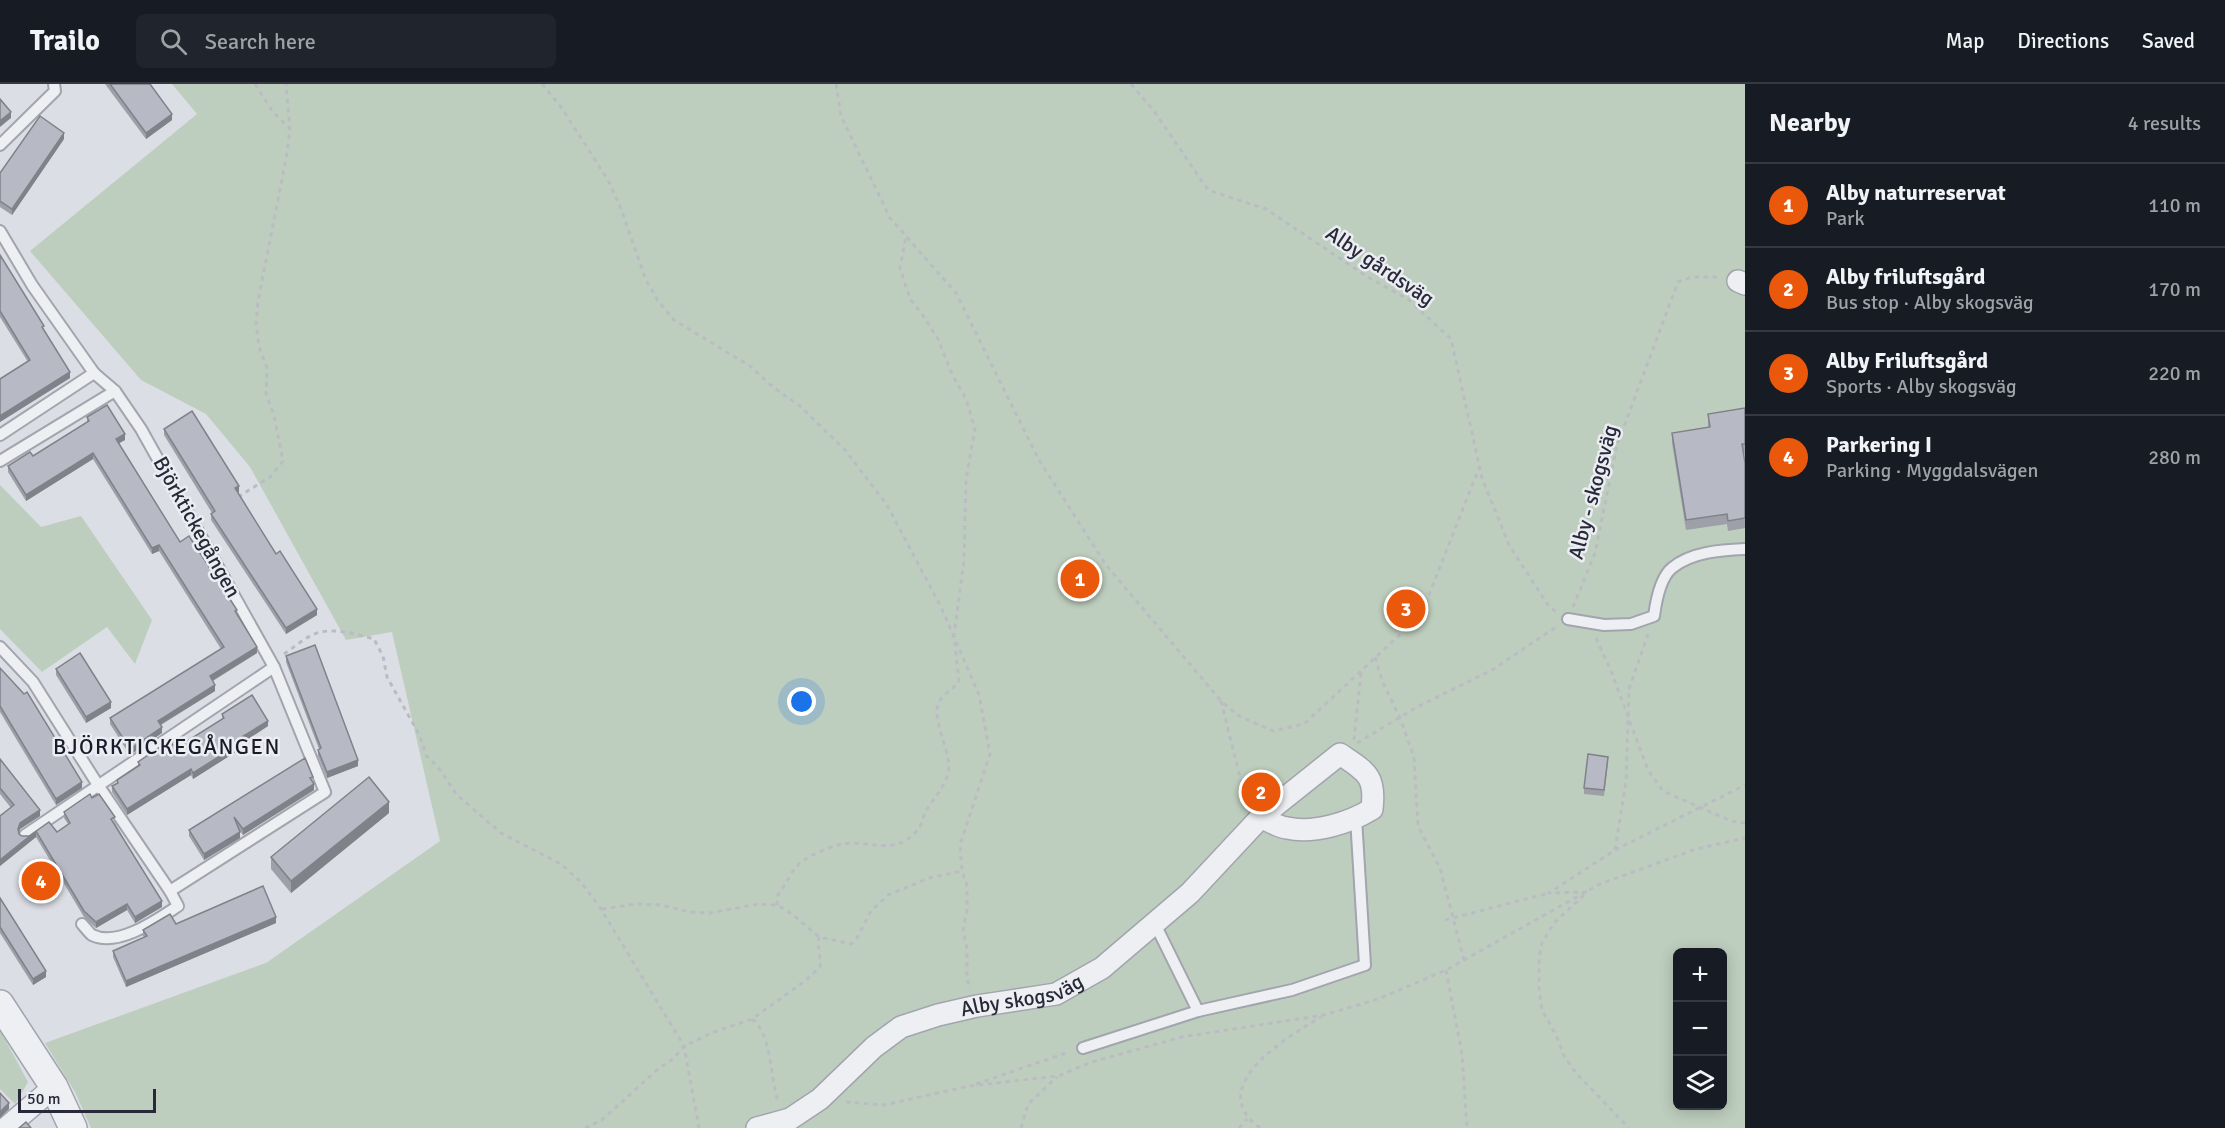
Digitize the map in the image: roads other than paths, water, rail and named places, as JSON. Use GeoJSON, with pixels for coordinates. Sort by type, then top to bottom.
{"type":"FeatureCollection","features":[{"type":"Feature","properties":{"kind":"street","name":"Alby skogsväg"},"geometry":{"type":"LineString","coordinates":[[758,1128],[789,1119],[820,1099],[874,1047],[901,1027],[977,1006],[1056,994],[1102,968],[1190,893],[1256,822],[1341,754],[1368,774],[1374,791],[1372,809],[1356,818]]}},
{"type":"Feature","properties":{"kind":"street"},"geometry":{"type":"LineString","coordinates":[[1256,822],[1308,830],[1356,818]]}},
{"type":"Feature","properties":{"kind":"street"},"geometry":{"type":"LineString","coordinates":[[0,1004],[54,1087],[73,1128]]}},
{"type":"Feature","properties":{"kind":"street"},"geometry":{"type":"LineString","coordinates":[[6,1128],[54,1087]]}},
{"type":"Feature","properties":{"kind":"lane"},"geometry":{"type":"LineString","coordinates":[[0,145],[55,87]]}},
{"type":"Feature","properties":{"kind":"lane","name":"Björktickegången"},"geometry":{"type":"LineString","coordinates":[[0,231],[32,285],[94,373],[115,391],[152,447],[274,667],[325,792],[170,891]]}},
{"type":"Feature","properties":{"kind":"lane"},"geometry":{"type":"LineString","coordinates":[[0,435],[94,373]]}},
{"type":"Feature","properties":{"kind":"lane"},"geometry":{"type":"LineString","coordinates":[[0,461],[115,391]]}},
{"type":"Feature","properties":{"kind":"lane"},"geometry":{"type":"LineString","coordinates":[[1568,619],[1604,625],[1631,624],[1654,616],[1664,580],[1671,568],[1706,553],[1745,549]]}},
{"type":"Feature","properties":{"kind":"lane"},"geometry":{"type":"LineString","coordinates":[[0,647],[33,682],[178,906],[145,927],[116,938],[92,935],[82,924]]}},
{"type":"Feature","properties":{"kind":"lane"},"geometry":{"type":"LineString","coordinates":[[25,835],[274,667]]}},
{"type":"Feature","properties":{"kind":"lane"},"geometry":{"type":"LineString","coordinates":[[1083,1048],[1198,1011],[1292,990],[1365,965],[1356,818]]}},
{"type":"Feature","properties":{"kind":"lane"},"geometry":{"type":"LineString","coordinates":[[1155,924],[1198,1011]]}},
{"type":"Feature","properties":{"kind":"place","name":"Alby naturreservat"},"geometry":{"type":"Point","coordinates":[1080,579]}},
{"type":"Feature","properties":{"kind":"place","name":"Alby Friluftsgård"},"geometry":{"type":"Point","coordinates":[1406,609]}},
{"type":"Feature","properties":{"kind":"place","name":"Alby friluftsgård"},"geometry":{"type":"Point","coordinates":[1261,792]}},
{"type":"Feature","properties":{"kind":"place","name":"Parkering I"},"geometry":{"type":"Point","coordinates":[41,881]}},
{"type":"Feature","properties":{"kind":"district","name":"BJÖRKTICKEGÅNGEN"},"geometry":{"type":"Point","coordinates":[167,746]}}]}
